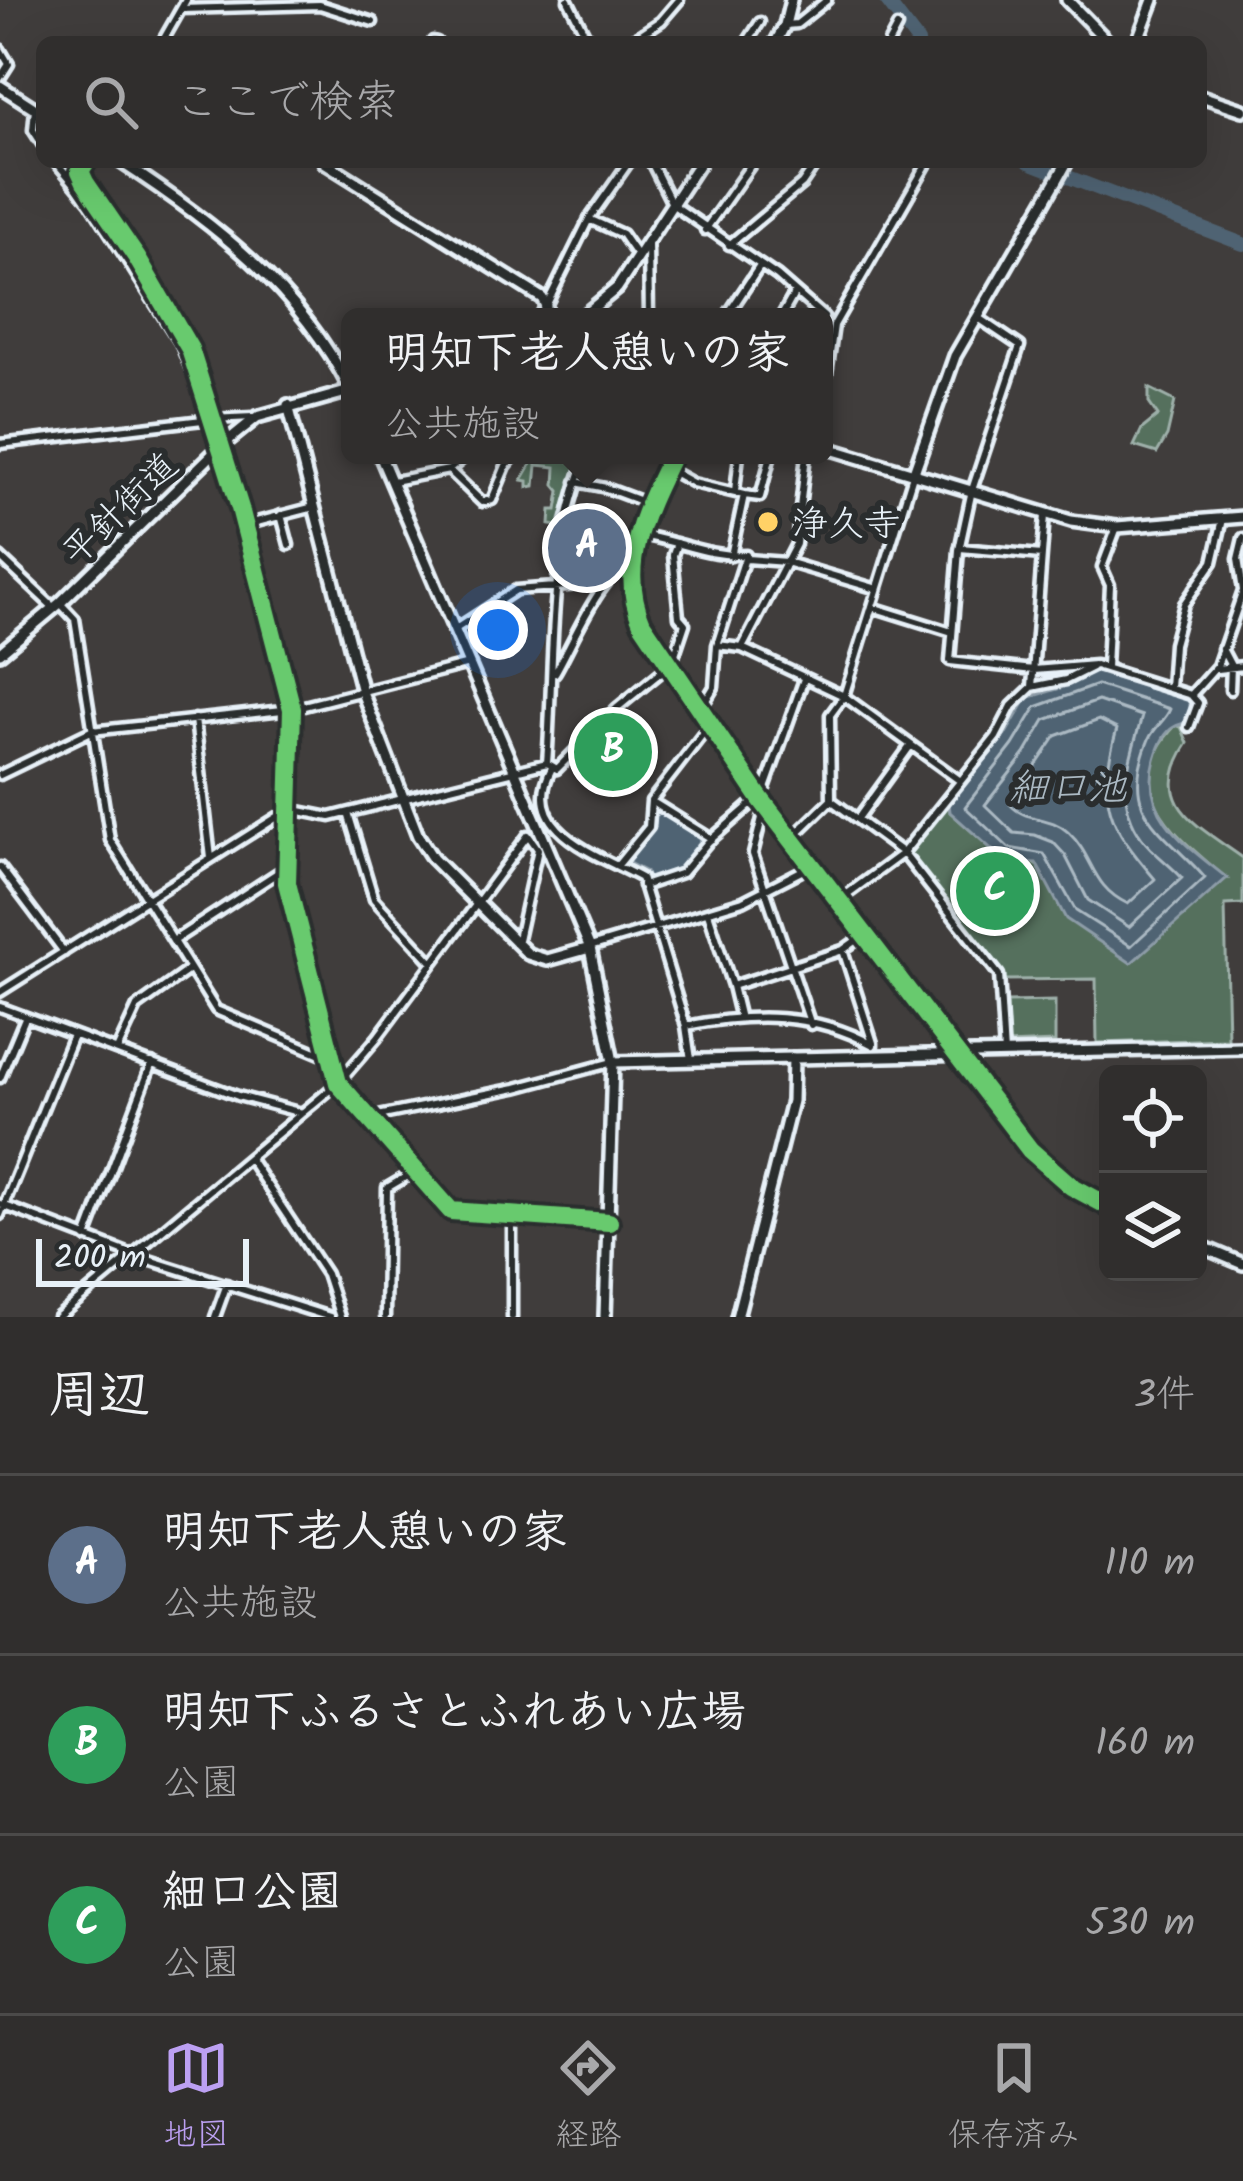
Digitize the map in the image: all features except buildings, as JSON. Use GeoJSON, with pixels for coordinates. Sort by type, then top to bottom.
{"type":"FeatureCollection","features":[{"type":"Feature","properties":{"kind":"street"},"geometry":{"type":"LineString","coordinates":[[166,36],[185,0]]}},
{"type":"Feature","properties":{"kind":"street"},"geometry":{"type":"LineString","coordinates":[[568,0],[586,36]]}},
{"type":"Feature","properties":{"kind":"street"},"geometry":{"type":"LineString","coordinates":[[638,36],[680,0]]}},
{"type":"Feature","properties":{"kind":"street"},"geometry":{"type":"LineString","coordinates":[[779,36],[791,0]]}},
{"type":"Feature","properties":{"kind":"street"},"geometry":{"type":"LineString","coordinates":[[785,25],[797,24],[827,0]]}},
{"type":"Feature","properties":{"kind":"street"},"geometry":{"type":"LineString","coordinates":[[1067,0],[1102,36]]}},
{"type":"Feature","properties":{"kind":"street"},"geometry":{"type":"LineString","coordinates":[[1139,36],[1153,0]]}},
{"type":"Feature","properties":{"kind":"street"},"geometry":{"type":"LineString","coordinates":[[182,9],[320,5],[373,22]]}},
{"type":"Feature","properties":{"kind":"street"},"geometry":{"type":"LineString","coordinates":[[750,36],[760,22]]}},
{"type":"Feature","properties":{"kind":"street"},"geometry":{"type":"LineString","coordinates":[[892,36],[897,27]]}},
{"type":"Feature","properties":{"kind":"street"},"geometry":{"type":"LineString","coordinates":[[0,49],[9,64],[0,82],[36,109]]}},
{"type":"Feature","properties":{"kind":"street"},"geometry":{"type":"LineString","coordinates":[[1207,98],[1243,110]]}},
{"type":"Feature","properties":{"kind":"street"},"geometry":{"type":"LineString","coordinates":[[61,168],[90,202],[170,327],[211,418],[245,524],[292,709],[288,866],[292,910],[338,1083],[451,1211],[609,1222]]}},
{"type":"Feature","properties":{"kind":"street"},"geometry":{"type":"LineString","coordinates":[[82,168],[85,182],[190,349],[210,402],[211,418]]}},
{"type":"Feature","properties":{"kind":"street"},"geometry":{"type":"LineString","coordinates":[[130,168],[193,208],[242,249],[280,288],[341,375]]}},
{"type":"Feature","properties":{"kind":"street"},"geometry":{"type":"LineString","coordinates":[[334,168],[542,298],[543,308]]}},
{"type":"Feature","properties":{"kind":"street"},"geometry":{"type":"LineString","coordinates":[[546,308],[590,219],[625,168]]}},
{"type":"Feature","properties":{"kind":"street"},"geometry":{"type":"LineString","coordinates":[[654,168],[672,204],[777,276],[812,308]]}},
{"type":"Feature","properties":{"kind":"street"},"geometry":{"type":"LineString","coordinates":[[592,308],[617,287],[696,168]]}},
{"type":"Feature","properties":{"kind":"street"},"geometry":{"type":"LineString","coordinates":[[706,230],[750,168]]}},
{"type":"Feature","properties":{"kind":"street"},"geometry":{"type":"LineString","coordinates":[[728,246],[802,184],[813,168]]}},
{"type":"Feature","properties":{"kind":"street"},"geometry":{"type":"LineString","coordinates":[[833,332],[925,168]]}},
{"type":"Feature","properties":{"kind":"street"},"geometry":{"type":"LineString","coordinates":[[792,838],[831,800],[830,715],[844,696],[955,356],[1064,168]]}},
{"type":"Feature","properties":{"kind":"street"},"geometry":{"type":"LineString","coordinates":[[590,219],[622,234],[638,257]]}},
{"type":"Feature","properties":{"kind":"street"},"geometry":{"type":"LineString","coordinates":[[648,243],[649,308]]}},
{"type":"Feature","properties":{"kind":"street"},"geometry":{"type":"LineString","coordinates":[[732,308],[760,266]]}},
{"type":"Feature","properties":{"kind":"street"},"geometry":{"type":"LineString","coordinates":[[786,308],[794,294]]}},
{"type":"Feature","properties":{"kind":"street"},"geometry":{"type":"LineString","coordinates":[[977,317],[1020,346],[972,490],[960,548],[950,661],[1034,670],[1106,667],[1191,694],[1198,703],[1189,727]]}},
{"type":"Feature","properties":{"kind":"street","name":"平針街道"},"geometry":{"type":"LineString","coordinates":[[0,652],[57,606],[220,447],[257,417],[341,392]]}},
{"type":"Feature","properties":{"kind":"street"},"geometry":{"type":"LineString","coordinates":[[288,405],[362,692],[418,836],[433,859],[517,944],[541,960],[707,912],[811,866]]}},
{"type":"Feature","properties":{"kind":"street"},"geometry":{"type":"LineString","coordinates":[[0,433],[1,444],[211,418],[257,417]]}},
{"type":"Feature","properties":{"kind":"street"},"geometry":{"type":"LineString","coordinates":[[833,449],[1045,514],[1117,527],[1243,517]]}},
{"type":"Feature","properties":{"kind":"street"},"geometry":{"type":"LineString","coordinates":[[384,464],[590,947],[613,1063],[605,1317]]}},
{"type":"Feature","properties":{"kind":"street"},"geometry":{"type":"LineString","coordinates":[[392,482],[449,470],[456,464]]}},
{"type":"Feature","properties":{"kind":"street"},"geometry":{"type":"LineString","coordinates":[[449,470],[487,502],[508,464]]}},
{"type":"Feature","properties":{"kind":"street"},"geometry":{"type":"LineString","coordinates":[[583,464],[565,516],[554,588],[554,676],[545,806],[558,834],[641,878],[686,1026],[691,1060]]}},
{"type":"Feature","properties":{"kind":"street"},"geometry":{"type":"LineString","coordinates":[[668,464],[646,503],[636,535],[638,614],[763,801],[957,1055],[1051,1171],[1099,1200]]}},
{"type":"Feature","properties":{"kind":"street"},"geometry":{"type":"LineString","coordinates":[[731,556],[739,464]]}},
{"type":"Feature","properties":{"kind":"street"},"geometry":{"type":"LineString","coordinates":[[666,469],[693,483],[760,496],[769,464]]}},
{"type":"Feature","properties":{"kind":"street"},"geometry":{"type":"LineString","coordinates":[[742,648],[796,544],[805,464]]}},
{"type":"Feature","properties":{"kind":"street"},"geometry":{"type":"LineString","coordinates":[[576,482],[646,503]]}},
{"type":"Feature","properties":{"kind":"street"},"geometry":{"type":"LineString","coordinates":[[245,524],[314,507]]}},
{"type":"Feature","properties":{"kind":"street"},"geometry":{"type":"LineString","coordinates":[[1032,687],[1045,514]]}},
{"type":"Feature","properties":{"kind":"street"},"geometry":{"type":"LineString","coordinates":[[281,515],[289,545]]}},
{"type":"Feature","properties":{"kind":"street"},"geometry":{"type":"LineString","coordinates":[[1171,688],[1173,644],[1184,604],[1213,562],[1223,519]]}},
{"type":"Feature","properties":{"kind":"street"},"geometry":{"type":"LineString","coordinates":[[1106,667],[1110,585],[1102,567],[1117,527]]}},
{"type":"Feature","properties":{"kind":"street"},"geometry":{"type":"LineString","coordinates":[[636,535],[731,556],[746,555],[747,559],[786,562],[877,589]]}},
{"type":"Feature","properties":{"kind":"street"},"geometry":{"type":"LineString","coordinates":[[1191,694],[1215,669],[1240,604],[1243,590],[1238,559],[1243,538]]}},
{"type":"Feature","properties":{"kind":"street"},"geometry":{"type":"LineString","coordinates":[[0,992],[290,809],[330,817],[515,770],[556,769],[617,708],[672,663],[686,624],[679,616],[676,543]]}},
{"type":"Feature","properties":{"kind":"street"},"geometry":{"type":"LineString","coordinates":[[960,548],[1042,554]]}},
{"type":"Feature","properties":{"kind":"street"},"geometry":{"type":"LineString","coordinates":[[0,557],[75,620],[110,840],[216,1010],[330,1058]]}},
{"type":"Feature","properties":{"kind":"street"},"geometry":{"type":"LineString","coordinates":[[700,710],[713,687],[717,645],[747,559]]}},
{"type":"Feature","properties":{"kind":"street"},"geometry":{"type":"LineString","coordinates":[[554,676],[605,583],[623,564],[634,561]]}},
{"type":"Feature","properties":{"kind":"street"},"geometry":{"type":"LineString","coordinates":[[454,631],[516,590],[605,583]]}},
{"type":"Feature","properties":{"kind":"street"},"geometry":{"type":"LineString","coordinates":[[872,607],[952,632]]}},
{"type":"Feature","properties":{"kind":"street"},"geometry":{"type":"LineString","coordinates":[[717,645],[742,648],[844,696],[959,780]]}},
{"type":"Feature","properties":{"kind":"street"},"geometry":{"type":"LineString","coordinates":[[1222,649],[1231,667],[1230,690]]}},
{"type":"Feature","properties":{"kind":"street"},"geometry":{"type":"LineString","coordinates":[[0,775],[91,731],[292,709],[469,664]]}},
{"type":"Feature","properties":{"kind":"street"},"geometry":{"type":"LineString","coordinates":[[838,902],[903,853],[996,737],[1012,706],[1032,687],[1066,680],[1095,665]]}},
{"type":"Feature","properties":{"kind":"street"},"geometry":{"type":"LineString","coordinates":[[1215,669],[1243,666]]}},
{"type":"Feature","properties":{"kind":"street"},"geometry":{"type":"LineString","coordinates":[[804,679],[752,847],[811,1024]]}},
{"type":"Feature","properties":{"kind":"street"},"geometry":{"type":"LineString","coordinates":[[195,719],[212,859]]}},
{"type":"Feature","properties":{"kind":"street"},"geometry":{"type":"LineString","coordinates":[[618,865],[649,827],[651,801],[710,725]]}},
{"type":"Feature","properties":{"kind":"street"},"geometry":{"type":"LineString","coordinates":[[859,817],[911,745]]}},
{"type":"Feature","properties":{"kind":"street"},"geometry":{"type":"LineString","coordinates":[[831,800],[903,853],[999,975],[1004,1054]]}},
{"type":"Feature","properties":{"kind":"street"},"geometry":{"type":"LineString","coordinates":[[651,801],[712,838]]}},
{"type":"Feature","properties":{"kind":"street"},"geometry":{"type":"LineString","coordinates":[[643,886],[682,873],[712,838],[763,801]]}},
{"type":"Feature","properties":{"kind":"street"},"geometry":{"type":"LineString","coordinates":[[348,814],[369,890],[432,962]]}},
{"type":"Feature","properties":{"kind":"street"},"geometry":{"type":"LineString","coordinates":[[58,1317],[338,1083],[528,835],[538,849],[517,944]]}},
{"type":"Feature","properties":{"kind":"street"},"geometry":{"type":"LineString","coordinates":[[173,941],[288,866]]}},
{"type":"Feature","properties":{"kind":"street"},"geometry":{"type":"LineString","coordinates":[[0,867],[64,952]]}},
{"type":"Feature","properties":{"kind":"street"},"geometry":{"type":"LineString","coordinates":[[707,912],[739,1016]]}},
{"type":"Feature","properties":{"kind":"street"},"geometry":{"type":"LineString","coordinates":[[732,986],[843,950],[864,935]]}},
{"type":"Feature","properties":{"kind":"street"},"geometry":{"type":"LineString","coordinates":[[843,950],[873,1051]]}},
{"type":"Feature","properties":{"kind":"street"},"geometry":{"type":"LineString","coordinates":[[117,1050],[137,1006],[190,969]]}},
{"type":"Feature","properties":{"kind":"street"},"geometry":{"type":"LineString","coordinates":[[0,1007],[238,1096],[305,1114]]}},
{"type":"Feature","properties":{"kind":"street"},"geometry":{"type":"LineString","coordinates":[[686,1026],[739,1016],[780,1016],[842,1028],[873,1051]]}},
{"type":"Feature","properties":{"kind":"street"},"geometry":{"type":"LineString","coordinates":[[0,1078],[26,1018]]}},
{"type":"Feature","properties":{"kind":"street"},"geometry":{"type":"LineString","coordinates":[[73,1035],[2,1208],[330,1317]]}},
{"type":"Feature","properties":{"kind":"street"},"geometry":{"type":"LineString","coordinates":[[368,1118],[613,1063],[873,1051],[957,1055],[1243,1048]]}},
{"type":"Feature","properties":{"kind":"street"},"geometry":{"type":"LineString","coordinates":[[737,1317],[792,1101],[793,1058]]}},
{"type":"Feature","properties":{"kind":"street"},"geometry":{"type":"LineString","coordinates":[[86,1238],[152,1063]]}},
{"type":"Feature","properties":{"kind":"street"},"geometry":{"type":"LineString","coordinates":[[249,1158],[326,1274],[340,1317]]}},
{"type":"Feature","properties":{"kind":"street"},"geometry":{"type":"LineString","coordinates":[[385,1317],[386,1188],[414,1172]]}},
{"type":"Feature","properties":{"kind":"street"},"geometry":{"type":"LineString","coordinates":[[512,1217],[512,1317]]}},
{"type":"Feature","properties":{"kind":"street"},"geometry":{"type":"LineString","coordinates":[[1207,1248],[1243,1264]]}},
{"type":"Feature","properties":{"kind":"street"},"geometry":{"type":"LineString","coordinates":[[215,1317],[227,1285]]}},
{"type":"Feature","properties":{"kind":"green space"},"geometry":{"type":"Polygon","coordinates":[[[1149,388],[1175,401],[1167,436],[1157,453],[1134,446],[1142,429],[1158,416],[1149,403],[1149,388]]]}},
{"type":"Feature","properties":{"kind":"green space"},"geometry":{"type":"Polygon","coordinates":[[[532,464],[578,464],[558,526],[550,525],[560,491],[555,485],[556,467],[537,465],[535,486],[528,487],[528,481],[522,480],[532,464]]]}},
{"type":"Feature","properties":{"kind":"green space"},"geometry":{"type":"Polygon","coordinates":[[[610,720],[631,738],[652,747],[631,789],[573,756],[610,720]]]}},
{"type":"Feature","properties":{"kind":"green space"},"geometry":{"type":"Polygon","coordinates":[[[1176,725],[1188,743],[1173,782],[1183,811],[1243,858],[1243,904],[1225,905],[1228,1039],[1097,1043],[1096,979],[1002,980],[909,850],[949,804],[950,812],[1005,861],[1029,861],[1041,868],[1226,878],[1172,829],[1151,791],[1150,771],[1158,749],[1176,725]]]}},
{"type":"Feature","properties":{"kind":"green space"},"geometry":{"type":"Polygon","coordinates":[[[1055,1001],[1055,1042],[1006,1044],[1007,1002],[1055,1001]]]}},
{"type":"Feature","properties":{"kind":"water","name":"細口池"},"geometry":{"type":"Polygon","coordinates":[[[1096,672],[1188,700],[1189,721],[1170,730],[1158,750],[1154,797],[1171,828],[1227,878],[1131,963],[1066,919],[1036,863],[1005,861],[950,812],[949,804],[1004,737],[1027,698],[1096,672]]]}},
{"type":"Feature","properties":{"kind":"water"},"geometry":{"type":"Polygon","coordinates":[[[654,805],[702,839],[677,871],[648,880],[646,872],[627,862],[651,831],[654,805]]]}},
{"type":"Feature","properties":{"kind":"waterway"},"geometry":{"type":"LineString","coordinates":[[886,0],[913,36]]}},
{"type":"Feature","properties":{"kind":"waterway"},"geometry":{"type":"LineString","coordinates":[[1045,168],[1243,244]]}},
{"type":"Feature","properties":{"kind":"cycle path"},"geometry":{"type":"LineString","coordinates":[[82,168],[85,182],[190,349],[240,508],[292,709],[287,883],[338,1083],[451,1211],[609,1222]]}},
{"type":"Feature","properties":{"kind":"cycle path"},"geometry":{"type":"LineString","coordinates":[[668,464],[645,515],[633,558],[635,601],[642,623],[760,798],[1030,1150],[1071,1186],[1099,1201]]}},
{"type":"Feature","properties":{"kind":"place","name":"浄久寺"},"geometry":{"type":"Point","coordinates":[768,522]}},
{"type":"Feature","properties":{"kind":"place","name":"明知下老人憩いの家"},"geometry":{"type":"Point","coordinates":[587,548]}},
{"type":"Feature","properties":{"kind":"place","name":"明知下ふるさとふれあい広場"},"geometry":{"type":"Point","coordinates":[613,752]}},
{"type":"Feature","properties":{"kind":"place","name":"細口公園"},"geometry":{"type":"Point","coordinates":[995,891]}}]}
